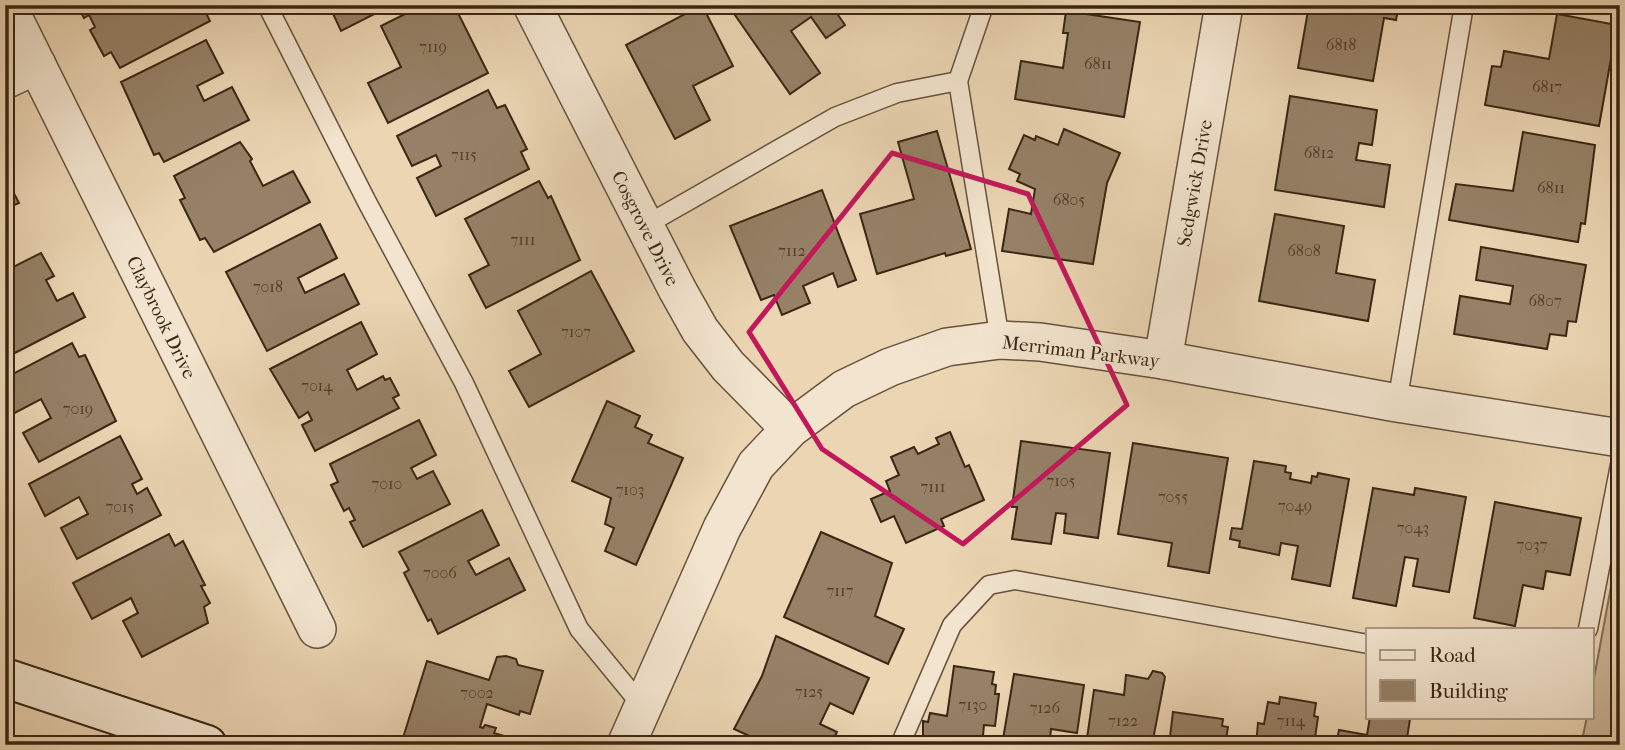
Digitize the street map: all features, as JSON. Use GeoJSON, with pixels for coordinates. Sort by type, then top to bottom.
{"type":"FeatureCollection","features":[{"type":"Feature","properties":{"kind":"main road"},"geometry":{"type":"LineString","coordinates":[[5,678],[207,745]]}},
{"type":"Feature","properties":{"kind":"street","name":"Claybrook Drive"},"geometry":{"type":"LineString","coordinates":[[7,5],[21,73],[317,629]]}},
{"type":"Feature","properties":{"kind":"street","name":"Sedgwick Drive"},"geometry":{"type":"LineString","coordinates":[[1163,360],[1224,5]]}},
{"type":"Feature","properties":{"kind":"street","name":"Cosgrove Drive"},"geometry":{"type":"LineString","coordinates":[[533,6],[700,330],[728,366],[790,429]]}},
{"type":"Feature","properties":{"kind":"street","name":"Merriman Parkway"},"geometry":{"type":"LineString","coordinates":[[626,745],[722,528],[756,465],[790,429],[844,389],[890,367],[947,347],[1000,340],[1040,342],[1163,360],[1397,403],[1620,438]]}},
{"type":"Feature","properties":{"kind":"lane"},"geometry":{"type":"LineString","coordinates":[[267,5],[367,202],[464,383],[579,629],[643,706]]}},
{"type":"Feature","properties":{"kind":"lane"},"geometry":{"type":"LineString","coordinates":[[984,5],[958,81],[1000,340]]}},
{"type":"Feature","properties":{"kind":"lane"},"geometry":{"type":"LineString","coordinates":[[1397,403],[1464,5]]}},
{"type":"Feature","properties":{"kind":"lane"},"geometry":{"type":"LineString","coordinates":[[646,225],[835,117],[897,93],[958,81]]}},
{"type":"Feature","properties":{"kind":"lane"},"geometry":{"type":"LineString","coordinates":[[1588,628],[1620,465]]}},
{"type":"Feature","properties":{"kind":"lane"},"geometry":{"type":"LineString","coordinates":[[900,745],[953,625],[989,585],[1015,580],[1366,644]]}},
{"type":"Feature","properties":{"kind":"highlighted area"},"geometry":{"type":"Polygon","coordinates":[[[892,153],[1028,194],[1127,405],[963,544],[822,449],[749,332],[892,153]]]}},
{"type":"Feature","properties":{"kind":"shaded area"},"geometry":{"type":"Polygon","coordinates":[[[1620,538],[1620,745],[1581,745],[1587,718],[1594,718],[1594,678],[1620,538]]]}},
{"type":"Feature","properties":{"kind":"building"},"geometry":{"type":"Polygon","coordinates":[[[77,5],[145,5],[148,10],[157,5],[202,5],[210,21],[120,68],[111,52],[104,56],[90,30],[95,27],[89,15],[84,18],[77,5]]]}},
{"type":"Feature","properties":{"kind":"building"},"geometry":{"type":"Polygon","coordinates":[[[329,5],[392,5],[341,31],[329,5]]]}},
{"type":"Feature","properties":{"kind":"building"},"geometry":{"type":"Polygon","coordinates":[[[423,5],[454,5],[488,73],[388,123],[368,83],[401,67],[381,26],[423,5]]]}},
{"type":"Feature","properties":{"kind":"building"},"geometry":{"type":"Polygon","coordinates":[[[702,5],[733,66],[693,86],[710,120],[675,139],[626,45],[702,5]]]}},
{"type":"Feature","properties":{"kind":"building"},"geometry":{"type":"Polygon","coordinates":[[[728,5],[831,5],[845,25],[826,38],[811,17],[791,31],[820,73],[790,94],[728,5]]]}},
{"type":"Feature","properties":{"kind":"building"},"geometry":{"type":"Polygon","coordinates":[[[1309,5],[1399,5],[1396,20],[1384,18],[1373,81],[1298,68],[1309,5]]]}},
{"type":"Feature","properties":{"kind":"building"},"geometry":{"type":"Polygon","coordinates":[[[1066,11],[1140,22],[1124,117],[1015,99],[1021,61],[1063,68],[1068,33],[1063,33],[1066,11]]]}},
{"type":"Feature","properties":{"kind":"building"},"geometry":{"type":"Polygon","coordinates":[[[1557,14],[1617,25],[1599,126],[1485,105],[1492,66],[1501,67],[1504,51],[1549,59],[1557,14]]]}},
{"type":"Feature","properties":{"kind":"building"},"geometry":{"type":"Polygon","coordinates":[[[206,40],[223,73],[197,86],[204,101],[232,87],[249,120],[164,162],[159,153],[154,155],[121,82],[206,40]]]}},
{"type":"Feature","properties":{"kind":"building"},"geometry":{"type":"Polygon","coordinates":[[[488,90],[497,108],[505,105],[527,149],[521,152],[529,169],[436,216],[417,178],[441,166],[436,155],[412,166],[397,136],[488,90]]]}},
{"type":"Feature","properties":{"kind":"building"},"geometry":{"type":"Polygon","coordinates":[[[1290,96],[1377,110],[1372,145],[1359,143],[1356,160],[1390,165],[1384,207],[1275,190],[1290,96]]]}},
{"type":"Feature","properties":{"kind":"building"},"geometry":{"type":"Polygon","coordinates":[[[1064,129],[1120,153],[1107,183],[1093,264],[1002,251],[1009,209],[1031,214],[1035,189],[1017,181],[1020,174],[1009,169],[1024,135],[1035,140],[1036,136],[1058,145],[1064,129]]]}},
{"type":"Feature","properties":{"kind":"building"},"geometry":{"type":"Polygon","coordinates":[[[937,131],[971,249],[946,256],[945,253],[877,274],[860,214],[914,199],[898,142],[937,131]]]}},
{"type":"Feature","properties":{"kind":"building"},"geometry":{"type":"Polygon","coordinates":[[[1523,132],[1595,145],[1585,224],[1581,223],[1578,242],[1449,220],[1456,184],[1513,191],[1523,132]]]}},
{"type":"Feature","properties":{"kind":"building"},"geometry":{"type":"Polygon","coordinates":[[[240,142],[252,159],[250,161],[263,186],[293,171],[310,202],[214,252],[205,238],[200,240],[180,200],[185,198],[174,176],[240,142]]]}},
{"type":"Feature","properties":{"kind":"building"},"geometry":{"type":"Polygon","coordinates":[[[5,176],[19,203],[5,209],[5,176]]]}},
{"type":"Feature","properties":{"kind":"building"},"geometry":{"type":"Polygon","coordinates":[[[539,181],[548,198],[551,196],[580,260],[486,308],[469,275],[489,265],[465,219],[539,181]]]}},
{"type":"Feature","properties":{"kind":"building"},"geometry":{"type":"Polygon","coordinates":[[[822,190],[856,280],[838,287],[833,273],[803,286],[810,303],[782,315],[774,295],[761,300],[730,226],[822,190]]]}},
{"type":"Feature","properties":{"kind":"building"},"geometry":{"type":"Polygon","coordinates":[[[1275,214],[1344,226],[1336,273],[1375,280],[1368,321],[1259,301],[1275,214]]]}},
{"type":"Feature","properties":{"kind":"building"},"geometry":{"type":"Polygon","coordinates":[[[320,224],[337,258],[298,278],[305,293],[344,274],[359,304],[267,351],[226,272],[320,224]]]}},
{"type":"Feature","properties":{"kind":"building"},"geometry":{"type":"Polygon","coordinates":[[[1481,247],[1586,265],[1576,322],[1568,321],[1566,336],[1550,334],[1547,349],[1454,334],[1460,296],[1510,304],[1513,286],[1476,280],[1481,247]]]}},
{"type":"Feature","properties":{"kind":"building"},"geometry":{"type":"Polygon","coordinates":[[[41,253],[54,276],[46,280],[57,301],[73,293],[85,317],[5,358],[5,313],[13,309],[5,294],[5,271],[41,253]]]}},
{"type":"Feature","properties":{"kind":"building"},"geometry":{"type":"Polygon","coordinates":[[[591,271],[634,351],[529,407],[509,371],[541,354],[518,311],[591,271]]]}},
{"type":"Feature","properties":{"kind":"building"},"geometry":{"type":"Polygon","coordinates":[[[361,322],[377,354],[347,370],[357,390],[383,376],[385,380],[390,378],[399,395],[393,398],[399,408],[315,451],[302,425],[312,420],[308,412],[299,418],[270,369],[361,322]]]}},
{"type":"Feature","properties":{"kind":"building"},"geometry":{"type":"Polygon","coordinates":[[[72,343],[79,357],[85,355],[116,421],[39,462],[23,433],[51,418],[41,399],[5,418],[5,378],[72,343]]]}},
{"type":"Feature","properties":{"kind":"building"},"geometry":{"type":"Polygon","coordinates":[[[607,401],[640,416],[635,427],[652,435],[648,443],[683,458],[636,565],[605,551],[614,528],[605,524],[611,498],[572,481],[607,401]]]}},
{"type":"Feature","properties":{"kind":"building"},"geometry":{"type":"Polygon","coordinates":[[[419,420],[436,455],[411,468],[417,479],[433,471],[450,504],[363,547],[350,522],[355,520],[349,508],[344,511],[331,485],[338,482],[330,464],[419,420]]]}},
{"type":"Feature","properties":{"kind":"building"},"geometry":{"type":"Polygon","coordinates":[[[950,432],[965,467],[969,465],[984,500],[941,519],[944,526],[906,543],[894,516],[881,522],[871,499],[890,491],[886,481],[899,475],[891,457],[914,447],[918,454],[939,444],[936,438],[950,432]]]}},
{"type":"Feature","properties":{"kind":"building"},"geometry":{"type":"Polygon","coordinates":[[[120,436],[142,479],[132,484],[137,494],[147,488],[161,515],[77,559],[61,528],[88,514],[79,497],[45,516],[29,484],[120,436]]]}},
{"type":"Feature","properties":{"kind":"building"},"geometry":{"type":"Polygon","coordinates":[[[1021,441],[1110,453],[1098,538],[1064,533],[1066,514],[1056,513],[1051,544],[1012,539],[1017,507],[1012,507],[1021,441]]]}},
{"type":"Feature","properties":{"kind":"building"},"geometry":{"type":"Polygon","coordinates":[[[1133,443],[1228,458],[1209,573],[1168,566],[1172,543],[1118,534],[1133,443]]]}},
{"type":"Feature","properties":{"kind":"building"},"geometry":{"type":"Polygon","coordinates":[[[1254,461],[1286,466],[1285,472],[1291,473],[1290,479],[1311,483],[1312,476],[1317,477],[1318,473],[1349,479],[1330,586],[1292,579],[1298,546],[1281,543],[1279,555],[1239,547],[1240,541],[1230,539],[1232,528],[1242,529],[1254,461]]]}},
{"type":"Feature","properties":{"kind":"building"},"geometry":{"type":"Polygon","coordinates":[[[1373,488],[1414,495],[1415,488],[1466,497],[1449,592],[1413,586],[1418,559],[1405,557],[1396,606],[1353,598],[1373,488]]]}},
{"type":"Feature","properties":{"kind":"building"},"geometry":{"type":"Polygon","coordinates":[[[1495,502],[1581,518],[1570,575],[1546,571],[1543,589],[1523,585],[1515,626],[1474,618],[1495,502]]]}},
{"type":"Feature","properties":{"kind":"building"},"geometry":{"type":"Polygon","coordinates":[[[482,510],[499,545],[468,561],[476,575],[509,558],[525,590],[438,634],[431,619],[428,621],[404,573],[409,570],[399,552],[482,510]]]}},
{"type":"Feature","properties":{"kind":"building"},"geometry":{"type":"Polygon","coordinates":[[[821,532],[892,563],[875,616],[904,629],[888,664],[784,617],[821,532]]]}},
{"type":"Feature","properties":{"kind":"building"},"geometry":{"type":"Polygon","coordinates":[[[169,534],[175,546],[183,541],[205,585],[201,586],[210,603],[204,607],[208,623],[142,657],[123,621],[138,613],[131,598],[92,619],[73,583],[169,534]]]}},
{"type":"Feature","properties":{"kind":"building"},"geometry":{"type":"Polygon","coordinates":[[[776,636],[869,678],[853,714],[830,703],[820,724],[837,732],[831,745],[769,745],[734,729],[762,676],[776,636]]]}},
{"type":"Feature","properties":{"kind":"building"},"geometry":{"type":"Polygon","coordinates":[[[497,657],[516,659],[518,665],[543,671],[530,714],[520,711],[519,715],[487,704],[480,727],[485,725],[496,728],[494,733],[511,738],[509,745],[414,745],[402,741],[427,661],[489,680],[497,657]]]}},
{"type":"Feature","properties":{"kind":"building"},"geometry":{"type":"Polygon","coordinates":[[[954,666],[994,672],[992,684],[996,685],[995,694],[999,694],[995,726],[984,725],[983,736],[991,737],[989,745],[923,745],[923,721],[928,722],[930,713],[947,716],[954,666]]]}},
{"type":"Feature","properties":{"kind":"building"},"geometry":{"type":"Polygon","coordinates":[[[1153,671],[1162,673],[1165,677],[1152,745],[1086,745],[1094,690],[1124,695],[1126,675],[1148,679],[1153,671]]]}},
{"type":"Feature","properties":{"kind":"building"},"geometry":{"type":"Polygon","coordinates":[[[1014,674],[1084,685],[1077,733],[1051,729],[1050,739],[1075,745],[1002,745],[1014,674]]]}},
{"type":"Feature","properties":{"kind":"building"},"geometry":{"type":"Polygon","coordinates":[[[1280,697],[1316,703],[1314,716],[1318,717],[1314,745],[1256,745],[1258,723],[1264,724],[1268,702],[1279,704],[1280,697]]]}},
{"type":"Feature","properties":{"kind":"building"},"geometry":{"type":"Polygon","coordinates":[[[1173,712],[1223,719],[1222,726],[1228,727],[1225,745],[1169,745],[1173,712]]]}},
{"type":"Feature","properties":{"kind":"building"},"geometry":{"type":"Polygon","coordinates":[[[1370,718],[1410,719],[1406,745],[1336,745],[1339,730],[1367,735],[1370,718]]]}}]}
